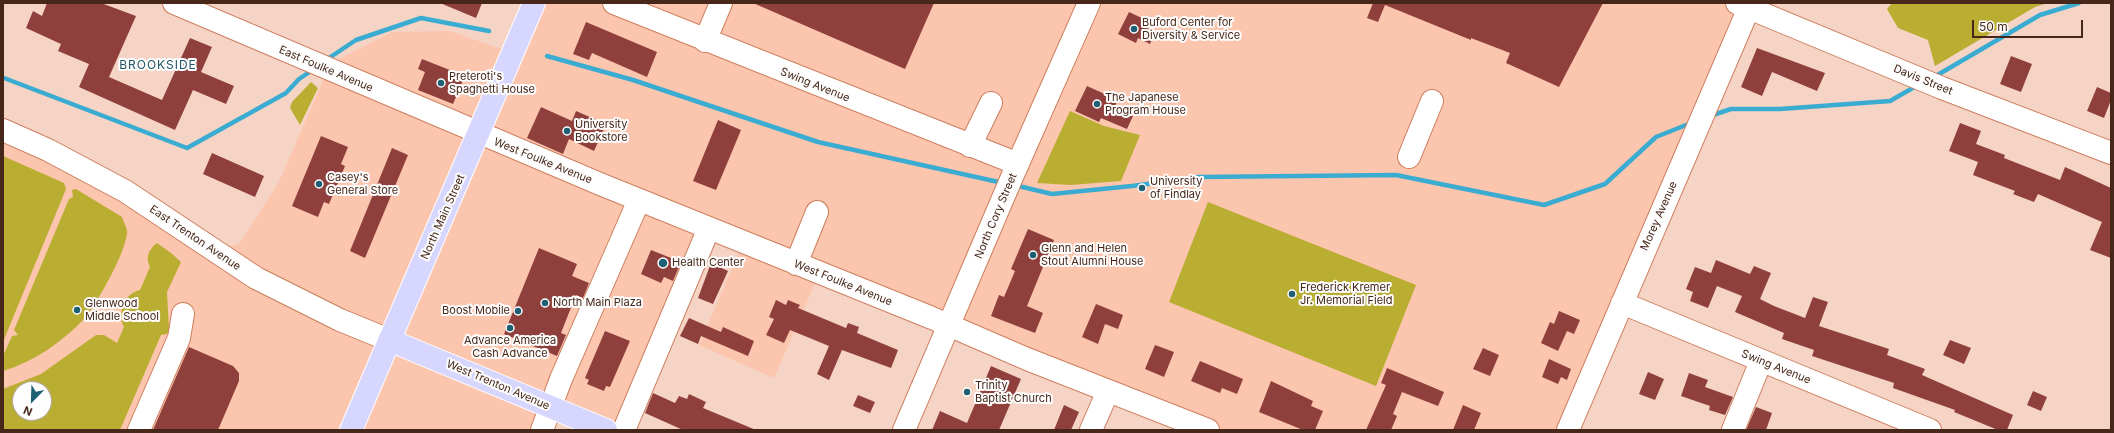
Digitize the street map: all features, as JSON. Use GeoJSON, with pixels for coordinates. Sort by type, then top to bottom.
{"type":"FeatureCollection","features":[{"type":"Feature","properties":{"kind":"main road","name":"North Main Street"},"geometry":{"type":"LineString","coordinates":[[351,430],[534,3]]}},
{"type":"Feature","properties":{"kind":"main road","name":"West Trenton Avenue"},"geometry":{"type":"LineString","coordinates":[[389,340],[606,430]]}},
{"type":"Feature","properties":{"kind":"street","name":"Swing Avenue"},"geometry":{"type":"LineString","coordinates":[[614,3],[705,41],[970,146],[1015,170]]}},
{"type":"Feature","properties":{"kind":"street"},"geometry":{"type":"LineString","coordinates":[[705,41],[721,3]]}},
{"type":"Feature","properties":{"kind":"street","name":"North Cory Street"},"geometry":{"type":"LineString","coordinates":[[904,430],[1015,170],[1089,3]]}},
{"type":"Feature","properties":{"kind":"street","name":"East Foulke Avenue"},"geometry":{"type":"LineString","coordinates":[[183,5],[478,134]]}},
{"type":"Feature","properties":{"kind":"street","name":"Davis Street"},"geometry":{"type":"LineString","coordinates":[[1746,5],[1905,73],[2111,153]]}},
{"type":"Feature","properties":{"kind":"street","name":"Morey Avenue"},"geometry":{"type":"LineString","coordinates":[[1568,430],[1622,302],[1697,132],[1746,5]]}},
{"type":"Feature","properties":{"kind":"street"},"geometry":{"type":"LineString","coordinates":[[1409,157],[1432,101]]}},
{"type":"Feature","properties":{"kind":"street"},"geometry":{"type":"LineString","coordinates":[[970,146],[991,103]]}},
{"type":"Feature","properties":{"kind":"street","name":"East Trenton Avenue"},"geometry":{"type":"LineString","coordinates":[[3,130],[48,150],[126,191],[256,278],[340,320],[389,340]]}},
{"type":"Feature","properties":{"kind":"street","name":"West Foulke Avenue"},"geometry":{"type":"LineString","coordinates":[[478,134],[1108,391],[1208,430]]}},
{"type":"Feature","properties":{"kind":"street"},"geometry":{"type":"LineString","coordinates":[[542,430],[561,379],[639,200]]}},
{"type":"Feature","properties":{"kind":"street"},"geometry":{"type":"LineString","coordinates":[[796,264],[817,212]]}},
{"type":"Feature","properties":{"kind":"street"},"geometry":{"type":"LineString","coordinates":[[624,430],[709,228]]}},
{"type":"Feature","properties":{"kind":"street","name":"Swing Avenue"},"geometry":{"type":"LineString","coordinates":[[1622,302],[1930,430]]}},
{"type":"Feature","properties":{"kind":"street"},"geometry":{"type":"LineString","coordinates":[[139,430],[179,338],[183,314]]}},
{"type":"Feature","properties":{"kind":"street"},"geometry":{"type":"LineString","coordinates":[[1733,430],[1761,360]]}},
{"type":"Feature","properties":{"kind":"street"},"geometry":{"type":"LineString","coordinates":[[1091,430],[1108,391]]}},
{"type":"Feature","properties":{"kind":"shaded area","name":"University of Findlay"},"geometry":{"type":"Polygon","coordinates":[[[534,3],[1751,3],[1568,430],[1203,430],[819,274],[774,378],[699,345],[743,243],[709,229],[624,430],[551,400],[538,430],[3,430],[3,130],[213,250],[239,244],[279,182],[325,76],[341,58],[392,32],[449,31],[508,51],[479,134],[534,3]]]}},
{"type":"Feature","properties":{"kind":"shaded area"},"geometry":{"type":"Polygon","coordinates":[[[1892,3],[2048,3],[2035,7],[1935,66],[1928,40],[1898,28],[1887,9],[1892,3]]]}},
{"type":"Feature","properties":{"kind":"shaded area"},"geometry":{"type":"Polygon","coordinates":[[[311,82],[318,88],[300,125],[290,108],[292,102],[311,82]]]}},
{"type":"Feature","properties":{"kind":"shaded area"},"geometry":{"type":"Polygon","coordinates":[[[1070,111],[1104,126],[1140,135],[1121,181],[1071,185],[1037,183],[1070,111]]]}},
{"type":"Feature","properties":{"kind":"shaded area"},"geometry":{"type":"Polygon","coordinates":[[[3,156],[64,183],[66,189],[3,342],[3,156]]]}},
{"type":"Feature","properties":{"kind":"shaded area"},"geometry":{"type":"Polygon","coordinates":[[[76,189],[122,217],[127,232],[126,240],[118,262],[88,314],[84,314],[84,319],[75,328],[57,343],[37,356],[3,371],[3,356],[12,336],[18,335],[14,330],[69,199],[73,197],[72,190],[76,189]]]}},
{"type":"Feature","properties":{"kind":"shaded area","name":"Frederick Kremer Jr. Memorial Field"},"geometry":{"type":"Polygon","coordinates":[[[1208,202],[1416,285],[1376,386],[1169,302],[1208,202]]]}},
{"type":"Feature","properties":{"kind":"shaded area"},"geometry":{"type":"Polygon","coordinates":[[[157,243],[181,262],[167,292],[169,329],[167,334],[161,335],[120,430],[3,430],[3,389],[12,385],[12,421],[52,421],[52,381],[23,381],[41,374],[96,335],[104,335],[117,343],[124,327],[121,316],[123,305],[130,295],[140,290],[150,267],[148,257],[150,251],[157,243]]]}},
{"type":"Feature","properties":{"kind":"building"},"geometry":{"type":"Polygon","coordinates":[[[47,3],[101,3],[136,16],[109,77],[162,100],[190,38],[212,47],[201,72],[234,86],[226,104],[193,90],[175,130],[79,87],[89,64],[58,51],[61,44],[26,28],[33,11],[42,16],[47,3]]]}},
{"type":"Feature","properties":{"kind":"building"},"geometry":{"type":"Polygon","coordinates":[[[440,3],[482,3],[476,18],[440,3]]]}},
{"type":"Feature","properties":{"kind":"building"},"geometry":{"type":"Polygon","coordinates":[[[753,3],[934,3],[905,69],[753,3]]]}},
{"type":"Feature","properties":{"kind":"building"},"geometry":{"type":"Polygon","coordinates":[[[1373,3],[1603,3],[1559,87],[1506,63],[1510,53],[1471,38],[1471,40],[1385,5],[1378,22],[1367,18],[1373,3]]]}},
{"type":"Feature","properties":{"kind":"building","name":"Buford Center for Diversity & Service"},"geometry":{"type":"Polygon","coordinates":[[[1129,12],[1144,19],[1141,25],[1155,32],[1150,44],[1138,38],[1136,43],[1118,34],[1129,12]]]}},
{"type":"Feature","properties":{"kind":"building"},"geometry":{"type":"Polygon","coordinates":[[[586,22],[657,52],[647,77],[592,53],[589,60],[573,54],[586,22]]]}},
{"type":"Feature","properties":{"kind":"building"},"geometry":{"type":"Polygon","coordinates":[[[1757,48],[1825,73],[1817,91],[1772,72],[1762,96],[1741,87],[1757,48]]]}},
{"type":"Feature","properties":{"kind":"building"},"geometry":{"type":"Polygon","coordinates":[[[2011,56],[2032,64],[2021,92],[2000,84],[2011,56]]]}},
{"type":"Feature","properties":{"kind":"building","name":"Preteroti's Spaghetti House"},"geometry":{"type":"Polygon","coordinates":[[[422,59],[465,76],[453,104],[418,90],[425,72],[418,69],[422,59]]]}},
{"type":"Feature","properties":{"kind":"building","name":"The Japanese Program House"},"geometry":{"type":"Polygon","coordinates":[[[1087,86],[1118,100],[1114,108],[1133,116],[1127,129],[1101,118],[1099,122],[1075,111],[1087,86]]]}},
{"type":"Feature","properties":{"kind":"building"},"geometry":{"type":"Polygon","coordinates":[[[2097,87],[2111,93],[2111,100],[2104,118],[2087,111],[2097,87]]]}},
{"type":"Feature","properties":{"kind":"building","name":"University Bookstore"},"geometry":{"type":"Polygon","coordinates":[[[541,107],[572,121],[576,111],[606,124],[594,151],[569,139],[563,154],[527,138],[541,107]]]}},
{"type":"Feature","properties":{"kind":"building"},"geometry":{"type":"Polygon","coordinates":[[[718,120],[741,130],[716,190],[693,181],[718,120]]]}},
{"type":"Feature","properties":{"kind":"building"},"geometry":{"type":"Polygon","coordinates":[[[1960,123],[1981,131],[1976,144],[2005,155],[2004,158],[2060,180],[2065,167],[2111,188],[2111,258],[2090,250],[2102,222],[2038,194],[2034,202],[2013,194],[2015,191],[1973,175],[1978,162],[1949,151],[1960,123]]]}},
{"type":"Feature","properties":{"kind":"building","name":"Casey's General Store"},"geometry":{"type":"Polygon","coordinates":[[[321,136],[348,147],[341,164],[345,166],[329,204],[324,202],[318,217],[292,206],[321,136]]]}},
{"type":"Feature","properties":{"kind":"building","name":"Casey's General Store"},"geometry":{"type":"Polygon","coordinates":[[[392,148],[408,155],[365,258],[350,251],[392,148]]]}},
{"type":"Feature","properties":{"kind":"building"},"geometry":{"type":"Polygon","coordinates":[[[212,153],[264,176],[255,197],[203,174],[212,153]]]}},
{"type":"Feature","properties":{"kind":"building"},"geometry":{"type":"Polygon","coordinates":[[[1028,229],[1054,240],[1027,306],[1043,313],[1035,333],[991,316],[999,295],[1004,297],[1015,271],[1011,269],[1028,229]]]}},
{"type":"Feature","properties":{"kind":"building","name":"North Main Plaza"},"geometry":{"type":"Polygon","coordinates":[[[539,248],[577,264],[572,276],[589,283],[583,298],[576,295],[561,333],[566,335],[557,356],[504,334],[539,248]]]}},
{"type":"Feature","properties":{"kind":"building"},"geometry":{"type":"Polygon","coordinates":[[[651,250],[681,262],[673,281],[664,277],[661,283],[641,274],[651,250]]]}},
{"type":"Feature","properties":{"kind":"building"},"geometry":{"type":"Polygon","coordinates":[[[1716,260],[1750,274],[1754,266],[1771,273],[1760,299],[1805,318],[1813,297],[1828,302],[1819,326],[1889,349],[1887,355],[1925,369],[1922,375],[2013,415],[2007,430],[1998,430],[1954,412],[1955,410],[1893,388],[1894,383],[1812,356],[1814,350],[1782,339],[1784,333],[1735,312],[1742,296],[1717,286],[1708,308],[1690,301],[1693,292],[1686,289],[1695,267],[1711,273],[1716,260]]]}},
{"type":"Feature","properties":{"kind":"building"},"geometry":{"type":"Polygon","coordinates":[[[711,263],[728,271],[713,304],[698,298],[711,263]]]}},
{"type":"Feature","properties":{"kind":"building"},"geometry":{"type":"Polygon","coordinates":[[[776,300],[786,305],[788,300],[800,305],[798,308],[846,328],[848,323],[859,327],[857,333],[898,350],[891,368],[842,350],[829,380],[817,374],[829,346],[790,330],[784,343],[766,335],[774,319],[769,317],[776,300]]]}},
{"type":"Feature","properties":{"kind":"building"},"geometry":{"type":"Polygon","coordinates":[[[1096,304],[1123,315],[1118,329],[1105,324],[1098,344],[1082,337],[1096,304]]]}},
{"type":"Feature","properties":{"kind":"building"},"geometry":{"type":"Polygon","coordinates":[[[1559,311],[1580,320],[1574,334],[1567,331],[1558,351],[1541,343],[1550,322],[1554,324],[1559,311]]]}},
{"type":"Feature","properties":{"kind":"building"},"geometry":{"type":"Polygon","coordinates":[[[689,318],[721,332],[723,327],[754,341],[748,356],[701,336],[698,344],[680,336],[689,318]]]}},
{"type":"Feature","properties":{"kind":"building"},"geometry":{"type":"Polygon","coordinates":[[[605,331],[630,341],[610,387],[606,386],[604,391],[587,384],[589,380],[585,378],[605,331]]]}},
{"type":"Feature","properties":{"kind":"building"},"geometry":{"type":"Polygon","coordinates":[[[1950,340],[1971,348],[1964,364],[1943,355],[1950,340]]]}},
{"type":"Feature","properties":{"kind":"building"},"geometry":{"type":"Polygon","coordinates":[[[1155,345],[1174,352],[1164,377],[1145,369],[1155,345]]]}},
{"type":"Feature","properties":{"kind":"building"},"geometry":{"type":"Polygon","coordinates":[[[189,347],[233,366],[239,373],[239,381],[218,430],[153,430],[189,347]]]}},
{"type":"Feature","properties":{"kind":"building"},"geometry":{"type":"Polygon","coordinates":[[[1483,348],[1499,355],[1490,376],[1473,369],[1483,348]]]}},
{"type":"Feature","properties":{"kind":"building"},"geometry":{"type":"Polygon","coordinates":[[[1549,359],[1571,369],[1567,380],[1561,377],[1558,384],[1542,377],[1549,359]]]}},
{"type":"Feature","properties":{"kind":"building"},"geometry":{"type":"Polygon","coordinates":[[[1200,361],[1243,379],[1237,394],[1222,388],[1220,393],[1191,381],[1200,361]]]}},
{"type":"Feature","properties":{"kind":"building"},"geometry":{"type":"Polygon","coordinates":[[[991,366],[1021,379],[999,430],[932,430],[940,411],[967,423],[991,366]]]}},
{"type":"Feature","properties":{"kind":"building"},"geometry":{"type":"Polygon","coordinates":[[[1387,368],[1444,392],[1438,406],[1402,392],[1393,414],[1397,416],[1391,430],[1366,430],[1386,385],[1381,383],[1387,368]]]}},
{"type":"Feature","properties":{"kind":"building"},"geometry":{"type":"Polygon","coordinates":[[[1648,372],[1664,379],[1655,400],[1639,394],[1648,372]]]}},
{"type":"Feature","properties":{"kind":"building"},"geometry":{"type":"Polygon","coordinates":[[[1689,373],[1708,380],[1705,387],[1733,397],[1725,415],[1709,410],[1710,406],[1681,396],[1689,373]]]}},
{"type":"Feature","properties":{"kind":"building"},"geometry":{"type":"Polygon","coordinates":[[[1271,381],[1313,401],[1311,406],[1323,411],[1315,430],[1303,430],[1259,412],[1271,381]]]}},
{"type":"Feature","properties":{"kind":"building"},"geometry":{"type":"Polygon","coordinates":[[[2033,391],[2047,397],[2041,411],[2027,405],[2033,391]]]}},
{"type":"Feature","properties":{"kind":"building"},"geometry":{"type":"Polygon","coordinates":[[[653,393],[675,403],[679,396],[687,399],[689,394],[706,402],[703,408],[756,430],[683,430],[645,413],[653,393]]]}},
{"type":"Feature","properties":{"kind":"building"},"geometry":{"type":"Polygon","coordinates":[[[858,395],[875,402],[870,413],[853,406],[858,395]]]}},
{"type":"Feature","properties":{"kind":"building"},"geometry":{"type":"Polygon","coordinates":[[[1064,405],[1079,412],[1071,430],[1054,430],[1064,405]]]}},
{"type":"Feature","properties":{"kind":"building"},"geometry":{"type":"Polygon","coordinates":[[[1463,405],[1481,413],[1474,430],[1453,430],[1463,405]]]}},
{"type":"Feature","properties":{"kind":"building"},"geometry":{"type":"Polygon","coordinates":[[[1756,407],[1772,413],[1766,430],[1746,430],[1756,407]]]}},
{"type":"Feature","properties":{"kind":"waterway"},"geometry":{"type":"LineString","coordinates":[[1934,77],[2040,15],[2079,3]]}},
{"type":"Feature","properties":{"kind":"waterway"},"geometry":{"type":"LineString","coordinates":[[326,60],[356,40],[421,18],[489,31]]}},
{"type":"Feature","properties":{"kind":"waterway"},"geometry":{"type":"LineString","coordinates":[[547,56],[633,80],[818,142],[1003,183]]}},
{"type":"Feature","properties":{"kind":"waterway"},"geometry":{"type":"LineString","coordinates":[[4,78],[187,148],[286,93],[299,79],[314,69]]}},
{"type":"Feature","properties":{"kind":"waterway"},"geometry":{"type":"LineString","coordinates":[[1710,116],[1731,109],[1780,109],[1890,101],[1918,85]]}},
{"type":"Feature","properties":{"kind":"waterway"},"geometry":{"type":"LineString","coordinates":[[1014,185],[1052,194],[1200,177],[1396,175],[1544,205],[1605,184],[1656,137],[1691,123]]}},
{"type":"Feature","properties":{"kind":"place","name":"Buford Center for Diversity & Service"},"geometry":{"type":"Point","coordinates":[1134,29]}},
{"type":"Feature","properties":{"kind":"place","name":"Preteroti's Spaghetti House"},"geometry":{"type":"Point","coordinates":[441,83]}},
{"type":"Feature","properties":{"kind":"place","name":"The Japanese Program House"},"geometry":{"type":"Point","coordinates":[1097,104]}},
{"type":"Feature","properties":{"kind":"place","name":"University Bookstore"},"geometry":{"type":"Point","coordinates":[567,131]}},
{"type":"Feature","properties":{"kind":"place","name":"Casey's General Store"},"geometry":{"type":"Point","coordinates":[319,184]}},
{"type":"Feature","properties":{"kind":"place","name":"University of Findlay"},"geometry":{"type":"Point","coordinates":[1142,188]}},
{"type":"Feature","properties":{"kind":"place","name":"Glenn and Helen Stout Alumni House"},"geometry":{"type":"Point","coordinates":[1033,255]}},
{"type":"Feature","properties":{"kind":"place","name":"Health Center"},"geometry":{"type":"Point","coordinates":[663,263]}},
{"type":"Feature","properties":{"kind":"place","name":"Frederick Kremer Jr. Memorial Field"},"geometry":{"type":"Point","coordinates":[1292,294]}},
{"type":"Feature","properties":{"kind":"place","name":"North Main Plaza"},"geometry":{"type":"Point","coordinates":[545,303]}},
{"type":"Feature","properties":{"kind":"place","name":"Glenwood Middle School"},"geometry":{"type":"Point","coordinates":[77,310]}},
{"type":"Feature","properties":{"kind":"place","name":"Boost Mobile"},"geometry":{"type":"Point","coordinates":[518,311]}},
{"type":"Feature","properties":{"kind":"place","name":"Advance America Cash Advance"},"geometry":{"type":"Point","coordinates":[510,328]}},
{"type":"Feature","properties":{"kind":"place","name":"Trinity Baptist Church"},"geometry":{"type":"Point","coordinates":[967,392]}},
{"type":"Feature","properties":{"kind":"district","name":"BROOKSIDE"},"geometry":{"type":"Point","coordinates":[158,65]}}]}
